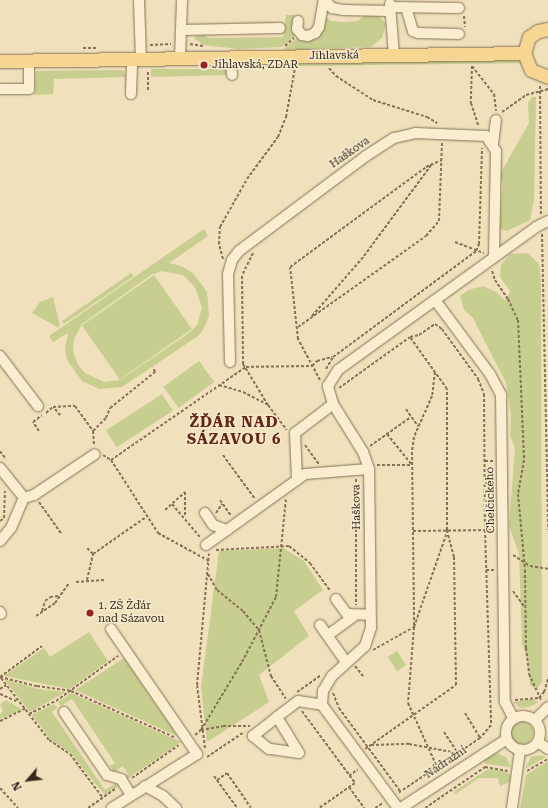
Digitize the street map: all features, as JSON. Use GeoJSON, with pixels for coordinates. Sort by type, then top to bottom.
{"type":"FeatureCollection","features":[{"type":"Feature","properties":{"kind":"main road"},"geometry":{"type":"LineString","coordinates":[[544,78],[531,70],[524,53],[526,43],[532,34],[548,29],[548,24]]}},
{"type":"Feature","properties":{"kind":"main road","name":"Jihlavská"},"geometry":{"type":"LineString","coordinates":[[0,61],[140,62],[180,58],[524,53]]}},
{"type":"Feature","properties":{"kind":"street"},"geometry":{"type":"LineString","coordinates":[[131,94],[140,62],[138,0]]}},
{"type":"Feature","properties":{"kind":"street"},"geometry":{"type":"LineString","coordinates":[[180,58],[182,0]]}},
{"type":"Feature","properties":{"kind":"street"},"geometry":{"type":"LineString","coordinates":[[324,0],[332,8],[343,10],[390,6],[459,8]]}},
{"type":"Feature","properties":{"kind":"street"},"geometry":{"type":"LineString","coordinates":[[298,21],[297,29],[302,35],[308,36],[315,33],[319,27],[324,0]]}},
{"type":"Feature","properties":{"kind":"street"},"geometry":{"type":"LineString","coordinates":[[390,6],[394,55]]}},
{"type":"Feature","properties":{"kind":"street"},"geometry":{"type":"LineString","coordinates":[[406,7],[413,31],[418,33],[459,34]]}},
{"type":"Feature","properties":{"kind":"street"},"geometry":{"type":"LineString","coordinates":[[182,30],[280,28]]}},
{"type":"Feature","properties":{"kind":"street"},"geometry":{"type":"LineString","coordinates":[[230,58],[232,75]]}},
{"type":"Feature","properties":{"kind":"street"},"geometry":{"type":"LineString","coordinates":[[0,90],[29,89],[29,61]]}},
{"type":"Feature","properties":{"kind":"street"},"geometry":{"type":"LineString","coordinates":[[493,144],[496,120]]}},
{"type":"Feature","properties":{"kind":"street","name":"Haškova"},"geometry":{"type":"LineString","coordinates":[[230,266],[247,243],[394,138],[414,132],[440,136],[482,139]]}},
{"type":"Feature","properties":{"kind":"street"},"geometry":{"type":"LineString","coordinates":[[482,139],[486,136],[493,144],[496,151],[492,259]]}},
{"type":"Feature","properties":{"kind":"street","name":"Haškova"},"geometry":{"type":"LineString","coordinates":[[322,705],[323,691],[346,662],[359,653],[369,638],[370,615],[372,467],[328,395],[332,375],[545,222]]}},
{"type":"Feature","properties":{"kind":"street"},"geometry":{"type":"LineString","coordinates":[[230,266],[230,362]]}},
{"type":"Feature","properties":{"kind":"street","name":"Chelčického"},"geometry":{"type":"LineString","coordinates":[[435,300],[490,374],[501,395],[505,702],[513,718]]}},
{"type":"Feature","properties":{"kind":"street"},"geometry":{"type":"LineString","coordinates":[[0,356],[38,406]]}},
{"type":"Feature","properties":{"kind":"street"},"geometry":{"type":"LineString","coordinates":[[297,480],[295,436],[333,404]]}},
{"type":"Feature","properties":{"kind":"street"},"geometry":{"type":"LineString","coordinates":[[0,541],[11,528],[24,498],[34,495],[94,454]]}},
{"type":"Feature","properties":{"kind":"street"},"geometry":{"type":"LineString","coordinates":[[206,545],[305,474],[372,467]]}},
{"type":"Feature","properties":{"kind":"street"},"geometry":{"type":"LineString","coordinates":[[0,468],[24,498]]}},
{"type":"Feature","properties":{"kind":"street"},"geometry":{"type":"LineString","coordinates":[[205,513],[212,524],[227,530]]}},
{"type":"Feature","properties":{"kind":"street"},"geometry":{"type":"LineString","coordinates":[[336,599],[347,614],[355,616],[370,615]]}},
{"type":"Feature","properties":{"kind":"street"},"geometry":{"type":"LineString","coordinates":[[328,635],[355,616]]}},
{"type":"Feature","properties":{"kind":"street"},"geometry":{"type":"LineString","coordinates":[[320,625],[346,662]]}},
{"type":"Feature","properties":{"kind":"street"},"geometry":{"type":"LineString","coordinates":[[110,629],[186,741],[197,754],[112,808]]}},
{"type":"Feature","properties":{"kind":"street"},"geometry":{"type":"LineString","coordinates":[[277,717],[291,701],[322,705],[390,798],[399,808]]}},
{"type":"Feature","properties":{"kind":"street"},"geometry":{"type":"LineString","coordinates":[[535,720],[548,707]]}},
{"type":"Feature","properties":{"kind":"street"},"geometry":{"type":"LineString","coordinates":[[64,712],[107,775],[121,779],[131,795]]}},
{"type":"Feature","properties":{"kind":"street"},"geometry":{"type":"LineString","coordinates":[[524,715],[535,720],[540,732],[538,742],[530,749],[520,750],[512,746],[507,739],[506,728],[513,718],[524,715]]}},
{"type":"Feature","properties":{"kind":"street","name":"Nádražní"},"geometry":{"type":"LineString","coordinates":[[399,808],[507,739]]}},
{"type":"Feature","properties":{"kind":"street"},"geometry":{"type":"LineString","coordinates":[[538,742],[548,749]]}},
{"type":"Feature","properties":{"kind":"street"},"geometry":{"type":"LineString","coordinates":[[512,808],[520,750]]}},
{"type":"Feature","properties":{"kind":"street"},"geometry":{"type":"LineString","coordinates":[[145,786],[163,796],[176,808]]}},
{"type":"Feature","properties":{"kind":"path"},"geometry":{"type":"LineString","coordinates":[[459,8],[465,22],[465,28],[459,34]]}},
{"type":"Feature","properties":{"kind":"path"},"geometry":{"type":"LineString","coordinates":[[140,45],[181,44]]}},
{"type":"Feature","properties":{"kind":"path"},"geometry":{"type":"LineString","coordinates":[[140,62],[148,90]]}},
{"type":"Feature","properties":{"kind":"path"},"geometry":{"type":"LineString","coordinates":[[472,66],[479,66]]}},
{"type":"Feature","properties":{"kind":"path"},"geometry":{"type":"LineString","coordinates":[[472,66],[494,94],[496,120]]}},
{"type":"Feature","properties":{"kind":"path"},"geometry":{"type":"LineString","coordinates":[[209,561],[158,533],[146,517],[111,460],[246,367],[312,366],[317,361],[333,357],[476,251],[479,244],[482,139],[471,104],[472,66]]}},
{"type":"Feature","properties":{"kind":"path"},"geometry":{"type":"LineString","coordinates":[[230,266],[220,251],[220,228],[247,179],[278,137],[286,117],[295,68]]}},
{"type":"Feature","properties":{"kind":"path"},"geometry":{"type":"LineString","coordinates":[[298,327],[426,236],[439,221],[443,139],[440,136],[438,125],[427,117],[367,97],[329,68]]}},
{"type":"Feature","properties":{"kind":"path"},"geometry":{"type":"LineString","coordinates":[[544,78],[540,90],[545,222],[548,530]]}},
{"type":"Feature","properties":{"kind":"path"},"geometry":{"type":"LineString","coordinates":[[496,120],[512,103],[540,90],[548,89]]}},
{"type":"Feature","properties":{"kind":"path"},"geometry":{"type":"LineString","coordinates":[[321,385],[298,339],[298,327],[290,267],[432,164],[442,160]]}},
{"type":"Feature","properties":{"kind":"path"},"geometry":{"type":"LineString","coordinates":[[310,318],[364,256],[432,164]]}},
{"type":"Feature","properties":{"kind":"path"},"geometry":{"type":"LineString","coordinates":[[455,242],[476,251]]}},
{"type":"Feature","properties":{"kind":"path"},"geometry":{"type":"LineString","coordinates":[[256,249],[242,276],[243,364],[268,405],[325,473]]}},
{"type":"Feature","properties":{"kind":"path"},"geometry":{"type":"LineString","coordinates":[[492,259],[495,280],[511,305],[518,320],[524,430],[522,445],[524,460],[518,494],[524,562],[524,607],[529,674],[539,698]]}},
{"type":"Feature","properties":{"kind":"path"},"geometry":{"type":"LineString","coordinates":[[332,392],[410,337],[419,335],[435,324],[442,329],[482,385],[485,405],[484,530],[491,725],[480,738],[376,808]]}},
{"type":"Feature","properties":{"kind":"path"},"geometry":{"type":"LineString","coordinates":[[358,754],[456,685],[454,558],[447,530],[447,389],[410,337]]}},
{"type":"Feature","properties":{"kind":"path"},"geometry":{"type":"LineString","coordinates":[[92,431],[106,418],[110,408],[155,372],[153,367]]}},
{"type":"Feature","properties":{"kind":"path"},"geometry":{"type":"LineString","coordinates":[[435,371],[432,396],[414,437],[412,465],[414,627],[408,703],[436,767]]}},
{"type":"Feature","properties":{"kind":"path"},"geometry":{"type":"LineString","coordinates":[[219,385],[243,392],[268,405]]}},
{"type":"Feature","properties":{"kind":"path"},"geometry":{"type":"LineString","coordinates":[[39,431],[33,422],[53,407],[55,409],[75,406],[92,431],[94,454]]}},
{"type":"Feature","properties":{"kind":"path"},"geometry":{"type":"LineString","coordinates":[[55,409],[61,416]]}},
{"type":"Feature","properties":{"kind":"path"},"geometry":{"type":"LineString","coordinates":[[406,409],[418,426]]}},
{"type":"Feature","properties":{"kind":"path"},"geometry":{"type":"LineString","coordinates":[[369,448],[411,417]]}},
{"type":"Feature","properties":{"kind":"path"},"geometry":{"type":"LineString","coordinates":[[387,434],[412,465]]}},
{"type":"Feature","properties":{"kind":"path"},"geometry":{"type":"LineString","coordinates":[[222,455],[256,501],[250,505]]}},
{"type":"Feature","properties":{"kind":"path"},"geometry":{"type":"LineString","coordinates":[[372,467],[412,465]]}},
{"type":"Feature","properties":{"kind":"path"},"geometry":{"type":"LineString","coordinates":[[355,616],[356,477]]}},
{"type":"Feature","properties":{"kind":"path"},"geometry":{"type":"LineString","coordinates":[[0,521],[4,518],[6,484]]}},
{"type":"Feature","properties":{"kind":"path"},"geometry":{"type":"LineString","coordinates":[[165,510],[184,492],[184,519]]}},
{"type":"Feature","properties":{"kind":"path"},"geometry":{"type":"LineString","coordinates":[[88,808],[201,730],[259,630],[276,596],[281,566],[280,545],[288,492]]}},
{"type":"Feature","properties":{"kind":"path"},"geometry":{"type":"LineString","coordinates":[[34,495],[61,534]]}},
{"type":"Feature","properties":{"kind":"path"},"geometry":{"type":"LineString","coordinates":[[220,500],[233,518]]}},
{"type":"Feature","properties":{"kind":"path"},"geometry":{"type":"LineString","coordinates":[[172,504],[206,545]]}},
{"type":"Feature","properties":{"kind":"path"},"geometry":{"type":"LineString","coordinates":[[87,580],[93,554],[146,517]]}},
{"type":"Feature","properties":{"kind":"path"},"geometry":{"type":"LineString","coordinates":[[413,531],[503,529]]}},
{"type":"Feature","properties":{"kind":"path"},"geometry":{"type":"LineString","coordinates":[[367,654],[414,627],[447,530]]}},
{"type":"Feature","properties":{"kind":"path"},"geometry":{"type":"LineString","coordinates":[[207,757],[201,730],[197,684],[211,551],[280,545],[296,550],[306,558],[336,599]]}},
{"type":"Feature","properties":{"kind":"path"},"geometry":{"type":"LineString","coordinates":[[87,548],[93,554]]}},
{"type":"Feature","properties":{"kind":"path"},"geometry":{"type":"LineString","coordinates":[[503,548],[530,566],[548,569]]}},
{"type":"Feature","properties":{"kind":"path"},"geometry":{"type":"LineString","coordinates":[[208,574],[217,590],[243,611],[259,630],[271,676],[355,783],[319,808]]}},
{"type":"Feature","properties":{"kind":"path"},"geometry":{"type":"LineString","coordinates":[[76,582],[87,580],[104,580]]}},
{"type":"Feature","properties":{"kind":"path"},"geometry":{"type":"LineString","coordinates":[[36,616],[55,603],[69,583]]}},
{"type":"Feature","properties":{"kind":"path"},"geometry":{"type":"LineString","coordinates":[[504,591],[514,591],[524,607]]}},
{"type":"Feature","properties":{"kind":"path"},"geometry":{"type":"LineString","coordinates":[[42,611],[45,601],[50,597],[59,596]]}},
{"type":"Feature","properties":{"kind":"path"},"geometry":{"type":"LineString","coordinates":[[0,677],[42,646]]}},
{"type":"Feature","properties":{"kind":"path"},"geometry":{"type":"LineString","coordinates":[[29,714],[70,691],[126,651]]}},
{"type":"Feature","properties":{"kind":"path"},"geometry":{"type":"LineString","coordinates":[[357,661],[353,664],[363,676]]}},
{"type":"Feature","properties":{"kind":"path"},"geometry":{"type":"LineString","coordinates":[[0,677],[49,740],[70,754],[103,798]]}},
{"type":"Feature","properties":{"kind":"path"},"geometry":{"type":"LineString","coordinates":[[0,677],[37,686],[70,691],[177,739]]}},
{"type":"Feature","properties":{"kind":"path"},"geometry":{"type":"LineString","coordinates":[[539,698],[544,692],[548,679]]}},
{"type":"Feature","properties":{"kind":"path"},"geometry":{"type":"LineString","coordinates":[[0,689],[6,685]]}},
{"type":"Feature","properties":{"kind":"path"},"geometry":{"type":"LineString","coordinates":[[333,687],[339,708],[400,791]]}},
{"type":"Feature","properties":{"kind":"path"},"geometry":{"type":"LineString","coordinates":[[0,694],[19,702]]}},
{"type":"Feature","properties":{"kind":"path"},"geometry":{"type":"LineString","coordinates":[[505,702],[520,698],[539,698]]}},
{"type":"Feature","properties":{"kind":"path"},"geometry":{"type":"LineString","coordinates":[[0,721],[25,709]]}},
{"type":"Feature","properties":{"kind":"path"},"geometry":{"type":"LineString","coordinates":[[465,713],[480,738]]}},
{"type":"Feature","properties":{"kind":"path"},"geometry":{"type":"LineString","coordinates":[[201,730],[222,726],[252,726]]}},
{"type":"Feature","properties":{"kind":"path"},"geometry":{"type":"LineString","coordinates":[[444,732],[457,753]]}},
{"type":"Feature","properties":{"kind":"path"},"geometry":{"type":"LineString","coordinates":[[371,745],[427,746],[457,753]]}},
{"type":"Feature","properties":{"kind":"path"},"geometry":{"type":"LineString","coordinates":[[425,808],[485,767],[524,774],[548,759]]}},
{"type":"Feature","properties":{"kind":"path"},"geometry":{"type":"LineString","coordinates":[[217,780],[227,773],[251,808]]}},
{"type":"Feature","properties":{"kind":"path"},"geometry":{"type":"LineString","coordinates":[[214,776],[238,808]]}},
{"type":"Feature","properties":{"kind":"path"},"geometry":{"type":"LineString","coordinates":[[349,787],[364,808]]}},
{"type":"Feature","properties":{"kind":"path"},"geometry":{"type":"LineString","coordinates":[[0,788],[18,808]]}},
{"type":"Feature","properties":{"kind":"green space"},"geometry":{"type":"Polygon","coordinates":[[[367,14],[379,16],[386,24],[382,38],[371,47],[283,50],[298,37],[305,40],[323,15],[331,21],[344,22],[358,21],[367,14]]]}},
{"type":"Feature","properties":{"kind":"green space"},"geometry":{"type":"Polygon","coordinates":[[[286,15],[295,15],[296,35],[282,47],[239,49],[203,45],[194,38],[200,32],[208,38],[283,37],[286,15]]]}},
{"type":"Feature","properties":{"kind":"green space"},"geometry":{"type":"Polygon","coordinates":[[[516,59],[527,63],[295,66],[282,64],[516,59]]]}},
{"type":"Feature","properties":{"kind":"green space"},"geometry":{"type":"Polygon","coordinates":[[[151,69],[227,69],[229,75],[151,77],[151,69]]]}},
{"type":"Feature","properties":{"kind":"green space"},"geometry":{"type":"Polygon","coordinates":[[[123,70],[127,77],[54,79],[53,94],[34,95],[36,71],[123,70]]]}},
{"type":"Feature","properties":{"kind":"green space"},"geometry":{"type":"Polygon","coordinates":[[[532,97],[536,97],[534,200],[530,220],[507,231],[499,229],[503,183],[500,174],[529,123],[528,103],[532,97]]]}},
{"type":"Feature","properties":{"kind":"green space"},"geometry":{"type":"Polygon","coordinates":[[[204,229],[208,236],[169,263],[181,266],[193,273],[207,292],[209,316],[203,330],[198,336],[122,387],[99,389],[82,381],[67,360],[65,348],[68,333],[53,342],[49,336],[204,229]],[[162,271],[151,275],[82,324],[74,339],[73,350],[78,365],[85,373],[104,382],[120,380],[189,333],[197,325],[202,308],[195,287],[183,275],[162,271]]]}},
{"type":"Feature","properties":{"kind":"green space"},"geometry":{"type":"Polygon","coordinates":[[[528,253],[539,264],[541,281],[542,682],[536,690],[530,685],[528,662],[522,643],[519,554],[509,525],[515,448],[510,436],[511,416],[506,383],[473,318],[464,310],[460,296],[468,290],[483,286],[496,292],[506,301],[510,291],[500,277],[501,265],[510,254],[528,253]]]}},
{"type":"Feature","properties":{"kind":"green space"},"geometry":{"type":"Polygon","coordinates":[[[131,273],[134,276],[64,324],[62,321],[131,273]]]}},
{"type":"Feature","properties":{"kind":"green space"},"geometry":{"type":"Polygon","coordinates":[[[154,275],[192,329],[120,380],[82,325],[154,275]]]}},
{"type":"Feature","properties":{"kind":"green space"},"geometry":{"type":"Polygon","coordinates":[[[53,297],[60,326],[57,327],[32,313],[40,302],[53,297]]]}},
{"type":"Feature","properties":{"kind":"green space"},"geometry":{"type":"Polygon","coordinates":[[[199,361],[214,382],[179,408],[163,387],[199,361]]]}},
{"type":"Feature","properties":{"kind":"green space"},"geometry":{"type":"Polygon","coordinates":[[[162,394],[173,411],[117,447],[106,430],[162,394]]]}},
{"type":"Feature","properties":{"kind":"green space"},"geometry":{"type":"Polygon","coordinates":[[[283,548],[304,561],[323,590],[294,611],[309,636],[259,675],[269,702],[207,742],[201,687],[219,551],[283,548]]]}},
{"type":"Feature","properties":{"kind":"green space"},"geometry":{"type":"Polygon","coordinates":[[[89,632],[108,661],[70,689],[4,676],[44,648],[50,657],[89,632]]]}},
{"type":"Feature","properties":{"kind":"green space"},"geometry":{"type":"Polygon","coordinates":[[[397,651],[406,665],[397,671],[388,657],[397,651]]]}},
{"type":"Feature","properties":{"kind":"green space"},"geometry":{"type":"Polygon","coordinates":[[[124,658],[177,736],[75,690],[124,658]]]}},
{"type":"Feature","properties":{"kind":"green space"},"geometry":{"type":"Polygon","coordinates":[[[4,679],[38,689],[66,692],[30,712],[4,679]]]}},
{"type":"Feature","properties":{"kind":"green space"},"geometry":{"type":"Polygon","coordinates":[[[71,693],[181,742],[126,780],[125,777],[128,774],[123,766],[114,772],[110,766],[115,763],[72,699],[61,706],[58,702],[71,693]]]}},
{"type":"Feature","properties":{"kind":"green space"},"geometry":{"type":"Polygon","coordinates":[[[532,699],[539,702],[529,707],[520,708],[513,702],[532,699]]]}},
{"type":"Feature","properties":{"kind":"green space"},"geometry":{"type":"Polygon","coordinates":[[[6,700],[23,710],[0,719],[0,714],[3,711],[0,704],[6,700]]]}},
{"type":"Feature","properties":{"kind":"green space"},"geometry":{"type":"Polygon","coordinates":[[[54,704],[57,708],[52,712],[105,790],[115,784],[119,785],[105,795],[71,754],[50,739],[32,715],[54,704]]]}},
{"type":"Feature","properties":{"kind":"green space"},"geometry":{"type":"Polygon","coordinates":[[[522,722],[530,725],[533,733],[530,741],[522,744],[514,741],[511,733],[514,725],[522,722]]]}},
{"type":"Feature","properties":{"kind":"green space"},"geometry":{"type":"Polygon","coordinates":[[[497,753],[506,757],[511,767],[486,764],[483,760],[497,753]]]}},
{"type":"Feature","properties":{"kind":"green space"},"geometry":{"type":"Polygon","coordinates":[[[539,755],[546,757],[525,769],[531,757],[539,755]]]}},
{"type":"Feature","properties":{"kind":"green space"},"geometry":{"type":"Polygon","coordinates":[[[548,761],[548,808],[520,808],[526,775],[548,761]]]}},
{"type":"Feature","properties":{"kind":"green space"},"geometry":{"type":"Polygon","coordinates":[[[488,769],[506,771],[511,776],[510,782],[500,786],[498,778],[479,778],[454,795],[455,791],[488,769]]]}},
{"type":"Feature","properties":{"kind":"place","name":"Jihlavská, ZDAR"},"geometry":{"type":"Point","coordinates":[204,65]}},
{"type":"Feature","properties":{"kind":"place","name":"1. ZŠ Žďár nad Sázavou"},"geometry":{"type":"Point","coordinates":[90,613]}},
{"type":"Feature","properties":{"kind":"district","name":"ŽĎÁR NAD SÁZAVOU 6"},"geometry":{"type":"Point","coordinates":[234,430]}}]}
